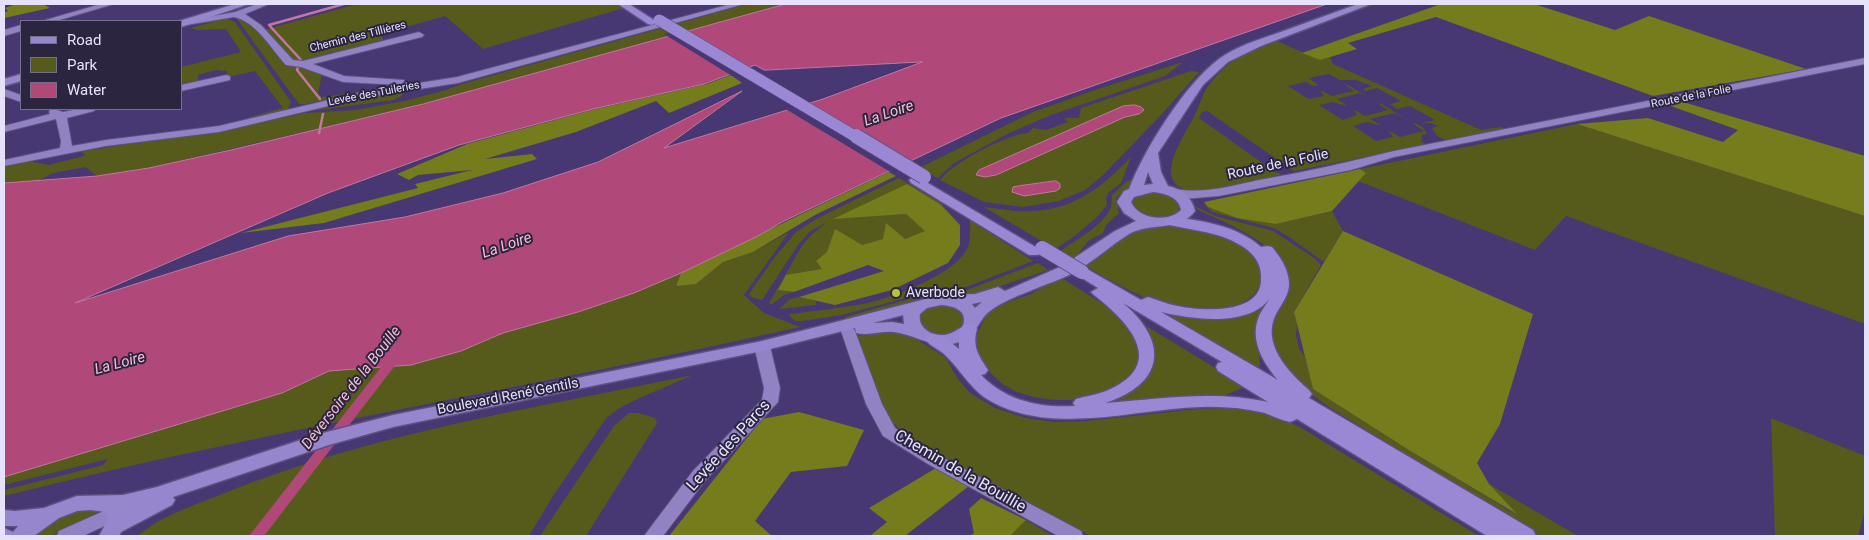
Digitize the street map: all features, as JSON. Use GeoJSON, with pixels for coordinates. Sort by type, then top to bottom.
{"type":"FeatureCollection","features":[{"type":"Feature","properties":{"kind":"highway"},"geometry":{"type":"LineString","coordinates":[[623,4],[656,21],[1078,274],[1343,426],[1526,536]]}},
{"type":"Feature","properties":{"kind":"highway"},"geometry":{"type":"LineString","coordinates":[[633,4],[656,21]]}},
{"type":"Feature","properties":{"kind":"highway"},"geometry":{"type":"LineString","coordinates":[[1188,208],[1252,237],[1266,248],[1275,260],[1280,269],[1280,293],[1265,322],[1264,333],[1271,358],[1292,385],[1343,426]]}},
{"type":"Feature","properties":{"kind":"highway"},"geometry":{"type":"LineString","coordinates":[[1078,274],[1152,304],[1185,313],[1210,315],[1236,312],[1260,300],[1266,292],[1270,274],[1262,257],[1253,248],[1218,228],[1170,221]]}},
{"type":"Feature","properties":{"kind":"highway"},"geometry":{"type":"LineString","coordinates":[[971,324],[966,345],[974,364],[982,374],[1003,390],[1030,401],[1045,403],[1080,404],[1118,394],[1136,381],[1146,366],[1147,346],[1138,327],[1128,316],[1078,274]]}},
{"type":"Feature","properties":{"kind":"highway"},"geometry":{"type":"LineString","coordinates":[[1099,292],[1503,536]]}},
{"type":"Feature","properties":{"kind":"highway"},"geometry":{"type":"LineString","coordinates":[[933,339],[955,352],[972,376],[986,389],[1008,402],[1034,410],[1063,413],[1190,402],[1253,404],[1287,414],[1364,453]]}},
{"type":"Feature","properties":{"kind":"main road"},"geometry":{"type":"LineString","coordinates":[[182,24],[244,4]]}},
{"type":"Feature","properties":{"kind":"main road"},"geometry":{"type":"LineString","coordinates":[[1135,191],[1144,166],[1152,152],[1193,91],[1210,72],[1240,51],[1366,4]]}},
{"type":"Feature","properties":{"kind":"main road"},"geometry":{"type":"LineString","coordinates":[[4,83],[20,77]]}},
{"type":"Feature","properties":{"kind":"main road"},"geometry":{"type":"LineString","coordinates":[[1152,152],[1155,173],[1168,191]]}},
{"type":"Feature","properties":{"kind":"main road"},"geometry":{"type":"LineString","coordinates":[[1126,207],[1136,216],[1152,221],[1178,219],[1188,208],[1184,200],[1168,191],[1153,188],[1135,191],[1126,198],[1124,216],[1099,242],[1077,259],[1050,273],[987,296],[950,301],[932,301],[918,307],[910,319],[915,331],[933,339],[954,338],[971,324],[985,307],[1053,276],[1080,262],[1128,230],[1152,221]]}},
{"type":"Feature","properties":{"kind":"main road"},"geometry":{"type":"LineString","coordinates":[[950,301],[966,308],[971,324]]}},
{"type":"Feature","properties":{"kind":"main road","name":"Boulevard René Gentils"},"geometry":{"type":"LineString","coordinates":[[762,346],[918,307]]}},
{"type":"Feature","properties":{"kind":"main road","name":"Boulevard René Gentils"},"geometry":{"type":"LineString","coordinates":[[112,519],[152,506],[257,462],[393,421],[762,346],[848,331],[892,327],[915,331]]}},
{"type":"Feature","properties":{"kind":"main road"},"geometry":{"type":"LineString","coordinates":[[4,518],[30,518],[82,503],[112,519]]}},
{"type":"Feature","properties":{"kind":"main road"},"geometry":{"type":"LineString","coordinates":[[21,536],[31,526],[53,512]]}},
{"type":"Feature","properties":{"kind":"street"},"geometry":{"type":"LineString","coordinates":[[51,20],[110,4]]}},
{"type":"Feature","properties":{"kind":"street"},"geometry":{"type":"LineString","coordinates":[[229,9],[265,4]]}},
{"type":"Feature","properties":{"kind":"street","name":"Levée des Tuileries"},"geometry":{"type":"LineString","coordinates":[[4,163],[106,143],[219,128],[362,95],[458,80],[740,4]]}},
{"type":"Feature","properties":{"kind":"street","name":"Chemin des Tillières"},"geometry":{"type":"LineString","coordinates":[[229,9],[248,18],[290,64],[302,64],[420,35]]}},
{"type":"Feature","properties":{"kind":"street"},"geometry":{"type":"LineString","coordinates":[[4,32],[20,28]]}},
{"type":"Feature","properties":{"kind":"street","name":"Route de la Folie"},"geometry":{"type":"LineString","coordinates":[[1168,191],[1193,194],[1220,192],[1342,167],[1425,153],[1516,131],[1865,62]]}},
{"type":"Feature","properties":{"kind":"street","name":"Chemin des Tillières"},"geometry":{"type":"LineString","coordinates":[[302,64],[343,79],[423,81],[430,84]]}},
{"type":"Feature","properties":{"kind":"street"},"geometry":{"type":"LineString","coordinates":[[182,88],[226,78]]}},
{"type":"Feature","properties":{"kind":"street"},"geometry":{"type":"LineString","coordinates":[[4,92],[20,99]]}},
{"type":"Feature","properties":{"kind":"street"},"geometry":{"type":"LineString","coordinates":[[48,110],[61,115]]}},
{"type":"Feature","properties":{"kind":"street"},"geometry":{"type":"LineString","coordinates":[[4,129],[85,110]]}},
{"type":"Feature","properties":{"kind":"street"},"geometry":{"type":"LineString","coordinates":[[61,115],[67,141],[66,151]]}},
{"type":"Feature","properties":{"kind":"street","name":"Route de la Folie"},"geometry":{"type":"LineString","coordinates":[[1188,208],[1197,200],[1220,192]]}},
{"type":"Feature","properties":{"kind":"street","name":"Chemin de la Bouillie"},"geometry":{"type":"LineString","coordinates":[[848,331],[874,404],[889,432],[934,460],[1074,536]]}},
{"type":"Feature","properties":{"kind":"street","name":"Levée des Parcs"},"geometry":{"type":"LineString","coordinates":[[653,536],[699,476],[770,402],[772,388],[762,346]]}},
{"type":"Feature","properties":{"kind":"street"},"geometry":{"type":"LineString","coordinates":[[66,536],[112,519]]}},
{"type":"Feature","properties":{"kind":"green space"},"geometry":{"type":"Polygon","coordinates":[[[16,4],[43,4],[50,8],[4,18],[4,13],[8,11],[5,8],[16,4]]]}},
{"type":"Feature","properties":{"kind":"green space"},"geometry":{"type":"Polygon","coordinates":[[[357,4],[615,4],[624,8],[483,49],[445,16],[381,34],[384,42],[303,62],[293,62],[264,30],[357,4]]]}},
{"type":"Feature","properties":{"kind":"green space"},"geometry":{"type":"Polygon","coordinates":[[[748,4],[786,4],[423,104],[149,168],[97,176],[86,167],[53,173],[39,180],[4,183],[4,165],[28,161],[49,165],[84,156],[85,154],[80,152],[43,158],[306,113],[356,110],[404,101],[748,4]]]}},
{"type":"Feature","properties":{"kind":"green space"},"geometry":{"type":"Polygon","coordinates":[[[1441,4],[1534,4],[1615,30],[1649,16],[1806,69],[1653,96],[1436,17],[1348,43],[1357,49],[1320,60],[1302,53],[1441,4]]]}},
{"type":"Feature","properties":{"kind":"green space"},"geometry":{"type":"Polygon","coordinates":[[[234,15],[241,17],[256,28],[288,65],[301,66],[322,74],[318,93],[322,97],[359,93],[299,104],[234,15]]]}},
{"type":"Feature","properties":{"kind":"green space"},"geometry":{"type":"Polygon","coordinates":[[[226,18],[235,22],[291,102],[288,109],[247,118],[283,108],[255,71],[228,77],[227,71],[216,70],[198,75],[198,83],[182,87],[182,67],[241,52],[226,29],[197,30],[191,28],[226,18]]]}},
{"type":"Feature","properties":{"kind":"green space"},"geometry":{"type":"Polygon","coordinates":[[[1277,41],[1320,60],[1330,57],[1333,64],[1481,130],[1501,127],[1506,130],[1447,140],[1438,136],[1432,128],[1438,126],[1432,123],[1423,123],[1435,120],[1410,106],[1397,109],[1390,104],[1401,101],[1377,88],[1366,91],[1363,89],[1372,86],[1356,80],[1340,80],[1329,74],[1309,78],[1319,86],[1306,82],[1288,86],[1309,99],[1324,96],[1320,90],[1332,96],[1354,91],[1344,84],[1348,85],[1373,100],[1360,93],[1337,99],[1348,106],[1332,102],[1319,105],[1343,120],[1357,115],[1353,109],[1365,116],[1388,110],[1377,103],[1382,104],[1407,120],[1394,113],[1370,119],[1382,126],[1367,122],[1353,126],[1376,141],[1393,137],[1388,130],[1400,137],[1424,131],[1412,123],[1421,127],[1426,132],[1427,134],[1422,135],[1421,141],[1426,145],[1294,171],[1207,111],[1202,112],[1199,118],[1275,172],[1282,174],[1216,189],[1190,190],[1181,188],[1174,182],[1171,174],[1172,164],[1175,153],[1208,86],[1232,61],[1248,52],[1277,41]]]}},
{"type":"Feature","properties":{"kind":"green space"},"geometry":{"type":"Polygon","coordinates":[[[1183,62],[1165,76],[1051,115],[1009,133],[954,163],[938,178],[919,168],[1033,112],[1183,62]]]}},
{"type":"Feature","properties":{"kind":"green space"},"geometry":{"type":"Polygon","coordinates":[[[1191,71],[1199,72],[1162,114],[1103,175],[1085,190],[1059,201],[1023,207],[984,202],[940,180],[946,173],[968,158],[1008,138],[1028,133],[1033,128],[1046,130],[1068,122],[1064,118],[1079,118],[1081,108],[1191,71]]]}},
{"type":"Feature","properties":{"kind":"green space"},"geometry":{"type":"Polygon","coordinates":[[[731,75],[742,83],[669,113],[656,101],[576,132],[485,159],[532,154],[537,159],[324,223],[241,233],[418,188],[415,184],[472,170],[418,175],[409,180],[397,174],[467,144],[592,110],[707,84],[731,75]]]}},
{"type":"Feature","properties":{"kind":"green space"},"geometry":{"type":"Polygon","coordinates":[[[403,91],[402,96],[394,100],[303,112],[360,97],[362,99],[403,91]]]}},
{"type":"Feature","properties":{"kind":"green space"},"geometry":{"type":"Polygon","coordinates":[[[1683,102],[1865,156],[1865,216],[1577,124],[1648,118],[1723,142],[1738,130],[1668,105],[1683,102]]]}},
{"type":"Feature","properties":{"kind":"green space"},"geometry":{"type":"Polygon","coordinates":[[[1577,124],[1865,216],[1865,324],[1566,216],[1535,250],[1358,181],[1366,173],[1360,169],[1577,124]]]}},
{"type":"Feature","properties":{"kind":"green space"},"geometry":{"type":"Polygon","coordinates":[[[1131,157],[1121,183],[1109,192],[1106,198],[1107,205],[1097,217],[1072,238],[1055,249],[984,207],[1015,211],[1034,211],[1066,205],[1093,191],[1131,157]]]}},
{"type":"Feature","properties":{"kind":"green space"},"geometry":{"type":"Polygon","coordinates":[[[1360,169],[1366,173],[1332,211],[1276,224],[1237,218],[1208,207],[1204,202],[1360,169]]]}},
{"type":"Feature","properties":{"kind":"green space"},"geometry":{"type":"Polygon","coordinates":[[[889,172],[896,176],[815,215],[753,252],[723,262],[696,284],[676,286],[681,273],[889,172]]]}},
{"type":"Feature","properties":{"kind":"green space"},"geometry":{"type":"Polygon","coordinates":[[[899,178],[941,203],[960,225],[941,205],[835,218],[906,214],[926,231],[905,239],[883,239],[862,245],[823,269],[778,290],[793,292],[784,295],[771,305],[769,303],[802,246],[810,236],[827,222],[809,232],[798,245],[762,300],[753,298],[749,294],[774,258],[796,232],[816,219],[899,178]]]}},
{"type":"Feature","properties":{"kind":"green space"},"geometry":{"type":"Polygon","coordinates":[[[1137,180],[1116,198],[1119,213],[1106,225],[1103,233],[1088,241],[1078,254],[1071,258],[1060,251],[1096,226],[1108,213],[1111,207],[1112,195],[1127,181],[1137,180]]]}},
{"type":"Feature","properties":{"kind":"green space"},"geometry":{"type":"Polygon","coordinates":[[[907,184],[941,205],[960,225],[960,245],[948,263],[892,290],[835,305],[799,297],[884,271],[868,265],[794,292],[778,290],[786,275],[822,269],[816,261],[827,252],[835,229],[862,245],[883,239],[886,223],[905,239],[925,231],[906,214],[833,219],[907,184]]]}},
{"type":"Feature","properties":{"kind":"green space"},"geometry":{"type":"Polygon","coordinates":[[[1147,192],[1171,196],[1180,204],[1178,212],[1160,218],[1153,218],[1141,213],[1131,205],[1137,196],[1147,192]]]}},
{"type":"Feature","properties":{"kind":"green space"},"geometry":{"type":"Polygon","coordinates":[[[1204,202],[1208,207],[1276,224],[1332,211],[1343,231],[1324,262],[1274,228],[1212,212],[1205,205],[1204,202]]]}},
{"type":"Feature","properties":{"kind":"green space"},"geometry":{"type":"Polygon","coordinates":[[[1195,206],[1215,216],[1273,231],[1314,258],[1321,265],[1294,312],[1299,349],[1305,357],[1313,389],[1412,452],[1514,513],[1489,484],[1578,536],[1540,536],[1332,409],[1298,385],[1279,363],[1271,344],[1272,251],[1246,233],[1198,210],[1195,206]]]}},
{"type":"Feature","properties":{"kind":"green space"},"geometry":{"type":"Polygon","coordinates":[[[970,220],[1033,261],[961,289],[927,290],[902,299],[842,315],[795,321],[789,315],[875,301],[905,291],[938,275],[962,257],[968,247],[970,220]]]}},
{"type":"Feature","properties":{"kind":"green space"},"geometry":{"type":"Polygon","coordinates":[[[1178,224],[1229,236],[1252,253],[1259,260],[1262,270],[1258,289],[1252,296],[1234,306],[1212,310],[1179,308],[1136,294],[1084,265],[1122,237],[1125,238],[1142,227],[1178,224]]]}},
{"type":"Feature","properties":{"kind":"green space"},"geometry":{"type":"Polygon","coordinates":[[[1343,231],[1533,314],[1500,424],[1477,463],[1489,484],[1517,514],[1412,452],[1313,389],[1294,312],[1343,231]]]}},
{"type":"Feature","properties":{"kind":"green space"},"geometry":{"type":"Polygon","coordinates":[[[789,232],[744,295],[764,313],[800,327],[202,450],[4,496],[4,490],[103,465],[108,459],[4,485],[4,477],[282,393],[329,371],[411,365],[461,351],[503,333],[578,312],[681,273],[676,285],[696,284],[723,262],[753,252],[789,232]]]}},
{"type":"Feature","properties":{"kind":"green space"},"geometry":{"type":"Polygon","coordinates":[[[1038,263],[1048,270],[1003,285],[988,293],[971,297],[931,296],[921,298],[911,304],[872,312],[847,322],[845,317],[934,292],[967,290],[1038,263]]]}},
{"type":"Feature","properties":{"kind":"green space"},"geometry":{"type":"Polygon","coordinates":[[[1060,277],[1128,320],[1143,351],[1132,379],[1097,396],[1073,400],[1046,399],[1008,387],[998,380],[986,367],[973,343],[987,314],[1005,303],[1031,294],[1060,277]]]}},
{"type":"Feature","properties":{"kind":"green space"},"geometry":{"type":"Polygon","coordinates":[[[799,297],[816,301],[816,305],[779,309],[790,299],[799,297]]]}},
{"type":"Feature","properties":{"kind":"green space"},"geometry":{"type":"Polygon","coordinates":[[[936,306],[948,306],[959,311],[965,317],[963,327],[945,335],[933,334],[928,331],[919,321],[925,311],[936,306]]]}},
{"type":"Feature","properties":{"kind":"green space"},"geometry":{"type":"Polygon","coordinates":[[[1263,306],[1257,322],[1260,367],[1256,369],[1160,313],[1161,311],[1187,317],[1213,319],[1251,312],[1263,306]]]}},
{"type":"Feature","properties":{"kind":"green space"},"geometry":{"type":"Polygon","coordinates":[[[1143,324],[1243,385],[1242,388],[1223,396],[1095,406],[1121,396],[1139,384],[1149,340],[1143,324]]]}},
{"type":"Feature","properties":{"kind":"green space"},"geometry":{"type":"Polygon","coordinates":[[[876,331],[902,331],[913,337],[945,357],[958,379],[970,393],[995,408],[1026,418],[1054,422],[1086,421],[1198,409],[1227,408],[1274,416],[1298,426],[1479,536],[1091,536],[927,448],[905,434],[886,416],[855,337],[876,331]]]}},
{"type":"Feature","properties":{"kind":"green space"},"geometry":{"type":"Polygon","coordinates":[[[693,375],[623,406],[607,417],[553,496],[529,536],[138,536],[157,522],[189,507],[279,473],[337,454],[454,424],[693,375]]]}},
{"type":"Feature","properties":{"kind":"green space"},"geometry":{"type":"Polygon","coordinates":[[[799,412],[864,430],[847,466],[791,472],[755,521],[772,536],[669,536],[762,419],[799,412]]]}},
{"type":"Feature","properties":{"kind":"green space"},"geometry":{"type":"Polygon","coordinates":[[[629,413],[638,413],[655,418],[657,423],[586,536],[540,536],[614,426],[629,413]]]}},
{"type":"Feature","properties":{"kind":"green space"},"geometry":{"type":"Polygon","coordinates":[[[1771,418],[1865,456],[1865,510],[1858,536],[1775,536],[1771,418]]]}},
{"type":"Feature","properties":{"kind":"green space"},"geometry":{"type":"Polygon","coordinates":[[[936,468],[969,486],[905,536],[870,536],[887,522],[869,508],[936,468]]]}},
{"type":"Feature","properties":{"kind":"green space"},"geometry":{"type":"Polygon","coordinates":[[[981,498],[1026,520],[1010,536],[970,536],[974,533],[969,509],[981,498]]]}},
{"type":"Feature","properties":{"kind":"green space"},"geometry":{"type":"Polygon","coordinates":[[[81,510],[99,512],[52,536],[32,536],[55,519],[81,510]]]}},
{"type":"Feature","properties":{"kind":"green space"},"geometry":{"type":"Polygon","coordinates":[[[1026,520],[1053,536],[1010,536],[1026,520]]]}},
{"type":"Feature","properties":{"kind":"water","name":"La Loire"},"geometry":{"type":"Polygon","coordinates":[[[786,4],[1327,4],[1001,118],[782,222],[758,236],[681,273],[634,293],[578,312],[503,333],[461,351],[411,365],[329,371],[282,393],[4,477],[4,183],[97,176],[149,168],[423,104],[786,4]],[[922,62],[764,70],[755,65],[704,84],[593,109],[459,145],[328,193],[75,303],[288,236],[405,217],[503,193],[598,162],[742,91],[664,148],[823,99],[922,62]]]}},
{"type":"Feature","properties":{"kind":"water"},"geometry":{"type":"Polygon","coordinates":[[[1135,105],[1144,110],[1139,114],[1125,117],[996,175],[985,177],[976,175],[979,170],[1123,106],[1135,105]]]}},
{"type":"Feature","properties":{"kind":"water"},"geometry":{"type":"Polygon","coordinates":[[[1056,181],[1060,184],[1060,188],[1056,191],[1024,196],[1012,192],[1013,187],[1056,181]]]}},
{"type":"Feature","properties":{"kind":"pier"},"geometry":{"type":"Polygon","coordinates":[[[683,29],[752,69],[732,76],[664,34],[683,29]]]}},
{"type":"Feature","properties":{"kind":"pier"},"geometry":{"type":"Polygon","coordinates":[[[806,101],[912,164],[892,173],[784,108],[806,101]]]}},
{"type":"Feature","properties":{"kind":"waterway"},"geometry":{"type":"LineString","coordinates":[[300,62],[301,60],[269,25],[344,4]]}},
{"type":"Feature","properties":{"kind":"waterway"},"geometry":{"type":"LineString","coordinates":[[298,67],[297,70],[320,99]]}},
{"type":"Feature","properties":{"kind":"waterway"},"geometry":{"type":"LineString","coordinates":[[319,133],[323,114]]}},
{"type":"Feature","properties":{"kind":"waterway","name":"Déversoire de la Bouille"},"geometry":{"type":"LineString","coordinates":[[256,536],[396,356]]}},
{"type":"Feature","properties":{"kind":"place","name":"Averbode"},"geometry":{"type":"Point","coordinates":[896,293]}}]}
